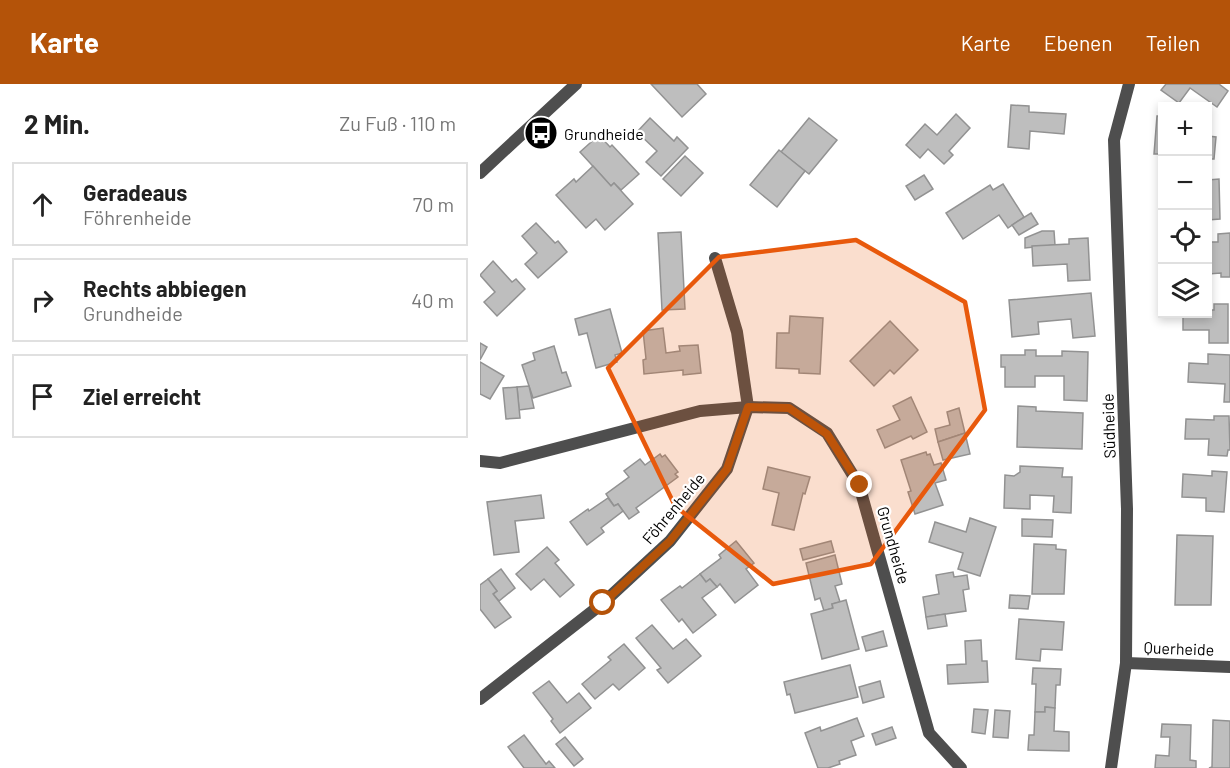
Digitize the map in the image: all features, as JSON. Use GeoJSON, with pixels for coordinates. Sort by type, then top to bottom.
{"type":"FeatureCollection","features":[{"type":"Feature","properties":{"kind":"street"},"geometry":{"type":"LineString","coordinates":[[480,173],[576,84]]}},
{"type":"Feature","properties":{"kind":"street","name":"Südheide"},"geometry":{"type":"LineString","coordinates":[[1111,768],[1126,663],[1127,509],[1114,140],[1129,84]]}},
{"type":"Feature","properties":{"kind":"street"},"geometry":{"type":"LineString","coordinates":[[715,258],[737,332],[748,407]]}},
{"type":"Feature","properties":{"kind":"street","name":"Grundheide"},"geometry":{"type":"LineString","coordinates":[[480,461],[500,463],[700,411],[748,407],[789,408],[827,434],[860,485],[929,733],[961,768]]}},
{"type":"Feature","properties":{"kind":"street","name":"Föhrenheide"},"geometry":{"type":"LineString","coordinates":[[480,699],[603,603],[670,541],[727,469],[748,407]]}},
{"type":"Feature","properties":{"kind":"street","name":"Querheide"},"geometry":{"type":"LineString","coordinates":[[1126,663],[1230,667]]}},
{"type":"Feature","properties":{"kind":"highlighted area"},"geometry":{"type":"Polygon","coordinates":[[[856,240],[965,302],[985,410],[871,564],[773,584],[675,506],[608,368],[719,257],[856,240]]]}},
{"type":"Feature","properties":{"kind":"building"},"geometry":{"type":"Polygon","coordinates":[[[651,84],[697,84],[706,94],[682,117],[651,84]]]}},
{"type":"Feature","properties":{"kind":"building"},"geometry":{"type":"Polygon","coordinates":[[[1166,84],[1219,84],[1228,91],[1217,107],[1190,88],[1180,102],[1161,90],[1166,84]]]}},
{"type":"Feature","properties":{"kind":"building"},"geometry":{"type":"Polygon","coordinates":[[[1011,105],[1029,106],[1029,112],[1066,114],[1064,134],[1030,131],[1029,149],[1008,147],[1011,105]]]}},
{"type":"Feature","properties":{"kind":"building"},"geometry":{"type":"Polygon","coordinates":[[[956,114],[970,128],[949,151],[953,155],[944,164],[928,149],[920,158],[906,145],[925,124],[937,135],[956,114]]]}},
{"type":"Feature","properties":{"kind":"building"},"geometry":{"type":"Polygon","coordinates":[[[1157,116],[1158,116],[1158,154],[1154,154],[1157,116]]]}},
{"type":"Feature","properties":{"kind":"building"},"geometry":{"type":"Polygon","coordinates":[[[650,118],[674,141],[677,137],[688,148],[661,176],[646,162],[657,151],[637,132],[650,118]]]}},
{"type":"Feature","properties":{"kind":"building"},"geometry":{"type":"Polygon","coordinates":[[[809,118],[837,140],[809,174],[781,152],[809,118]]]}},
{"type":"Feature","properties":{"kind":"building"},"geometry":{"type":"Polygon","coordinates":[[[599,135],[610,147],[612,145],[639,174],[621,190],[614,183],[611,186],[580,152],[599,135]]]}},
{"type":"Feature","properties":{"kind":"building"},"geometry":{"type":"Polygon","coordinates":[[[1212,136],[1216,137],[1214,159],[1212,159],[1212,136]]]}},
{"type":"Feature","properties":{"kind":"building"},"geometry":{"type":"Polygon","coordinates":[[[779,150],[805,171],[777,207],[750,185],[779,150]]]}},
{"type":"Feature","properties":{"kind":"building"},"geometry":{"type":"Polygon","coordinates":[[[685,156],[703,173],[681,196],[663,179],[685,156]]]}},
{"type":"Feature","properties":{"kind":"building"},"geometry":{"type":"Polygon","coordinates":[[[593,166],[611,186],[614,183],[633,204],[605,230],[596,219],[586,228],[556,195],[574,179],[576,182],[593,166]]]}},
{"type":"Feature","properties":{"kind":"building"},"geometry":{"type":"Polygon","coordinates":[[[924,175],[933,189],[915,200],[906,186],[924,175]]]}},
{"type":"Feature","properties":{"kind":"building"},"geometry":{"type":"Polygon","coordinates":[[[1219,179],[1220,219],[1212,220],[1212,180],[1219,179]]]}},
{"type":"Feature","properties":{"kind":"building"},"geometry":{"type":"Polygon","coordinates":[[[1003,184],[1024,217],[1008,228],[999,215],[963,239],[946,213],[990,185],[993,190],[1003,184]]]}},
{"type":"Feature","properties":{"kind":"building"},"geometry":{"type":"Polygon","coordinates":[[[1031,213],[1038,224],[1019,235],[1012,225],[1031,213]]]}},
{"type":"Feature","properties":{"kind":"building"},"geometry":{"type":"Polygon","coordinates":[[[536,223],[555,243],[558,241],[567,252],[538,278],[525,264],[537,253],[522,236],[536,223]]]}},
{"type":"Feature","properties":{"kind":"building"},"geometry":{"type":"Polygon","coordinates":[[[1042,231],[1054,231],[1055,245],[1025,248],[1025,238],[1042,231]]]}},
{"type":"Feature","properties":{"kind":"building"},"geometry":{"type":"Polygon","coordinates":[[[681,232],[685,309],[662,310],[658,233],[681,232]]]}},
{"type":"Feature","properties":{"kind":"building"},"geometry":{"type":"Polygon","coordinates":[[[1230,233],[1230,277],[1221,277],[1221,273],[1212,274],[1212,242],[1218,242],[1218,234],[1230,233]]]}},
{"type":"Feature","properties":{"kind":"building"},"geometry":{"type":"Polygon","coordinates":[[[1088,238],[1090,280],[1068,281],[1067,264],[1033,266],[1032,246],[1069,244],[1069,239],[1088,238]]]}},
{"type":"Feature","properties":{"kind":"building"},"geometry":{"type":"Polygon","coordinates":[[[493,261],[512,282],[516,279],[525,289],[497,316],[484,302],[495,292],[480,275],[493,261]]]}},
{"type":"Feature","properties":{"kind":"building"},"geometry":{"type":"Polygon","coordinates":[[[1091,293],[1095,336],[1073,338],[1071,319],[1038,322],[1039,334],[1012,337],[1009,300],[1091,293]]]}},
{"type":"Feature","properties":{"kind":"building"},"geometry":{"type":"Polygon","coordinates":[[[1214,304],[1228,304],[1228,343],[1209,343],[1209,330],[1183,330],[1183,318],[1212,318],[1212,310],[1214,310],[1214,304]]]}},
{"type":"Feature","properties":{"kind":"building"},"geometry":{"type":"Polygon","coordinates":[[[610,309],[622,353],[615,355],[617,362],[596,368],[587,333],[579,335],[575,319],[610,309]]]}},
{"type":"Feature","properties":{"kind":"building"},"geometry":{"type":"Polygon","coordinates":[[[790,316],[823,318],[820,374],[799,373],[799,369],[776,368],[777,333],[789,333],[790,316]]]}},
{"type":"Feature","properties":{"kind":"building"},"geometry":{"type":"Polygon","coordinates":[[[890,321],[918,350],[894,374],[890,370],[874,386],[850,361],[890,321]]]}},
{"type":"Feature","properties":{"kind":"building"},"geometry":{"type":"Polygon","coordinates":[[[663,328],[666,353],[680,351],[679,346],[698,345],[701,373],[683,375],[683,370],[644,374],[643,360],[646,359],[643,331],[663,328]]]}},
{"type":"Feature","properties":{"kind":"building"},"geometry":{"type":"Polygon","coordinates":[[[480,343],[487,347],[480,360],[480,343]]]}},
{"type":"Feature","properties":{"kind":"building"},"geometry":{"type":"Polygon","coordinates":[[[554,346],[562,373],[566,372],[571,386],[533,398],[522,365],[535,360],[533,353],[554,346]]]}},
{"type":"Feature","properties":{"kind":"building"},"geometry":{"type":"Polygon","coordinates":[[[1025,350],[1036,350],[1036,356],[1062,356],[1062,351],[1088,352],[1087,401],[1064,400],[1064,376],[1035,376],[1035,387],[1005,387],[1005,367],[1001,367],[1001,355],[1025,355],[1025,350]]]}},
{"type":"Feature","properties":{"kind":"building"},"geometry":{"type":"Polygon","coordinates":[[[1208,354],[1230,355],[1230,402],[1224,402],[1225,384],[1188,382],[1189,363],[1208,364],[1208,354]]]}},
{"type":"Feature","properties":{"kind":"building"},"geometry":{"type":"Polygon","coordinates":[[[480,362],[504,376],[490,399],[480,394],[480,362]]]}},
{"type":"Feature","properties":{"kind":"building"},"geometry":{"type":"Polygon","coordinates":[[[529,386],[534,408],[519,410],[517,387],[529,386]]]}},
{"type":"Feature","properties":{"kind":"building"},"geometry":{"type":"Polygon","coordinates":[[[517,387],[520,418],[506,419],[503,388],[517,387]]]}},
{"type":"Feature","properties":{"kind":"building"},"geometry":{"type":"Polygon","coordinates":[[[911,397],[927,432],[913,439],[911,436],[885,448],[877,430],[900,420],[893,406],[911,397]]]}},
{"type":"Feature","properties":{"kind":"building"},"geometry":{"type":"Polygon","coordinates":[[[1018,406],[1036,407],[1036,411],[1083,413],[1082,449],[1017,447],[1018,406]]]}},
{"type":"Feature","properties":{"kind":"building"},"geometry":{"type":"Polygon","coordinates":[[[959,408],[965,433],[938,442],[935,429],[950,425],[947,412],[959,408]]]}},
{"type":"Feature","properties":{"kind":"building"},"geometry":{"type":"Polygon","coordinates":[[[1214,416],[1229,416],[1230,450],[1227,456],[1208,455],[1209,439],[1185,439],[1186,419],[1214,420],[1214,416]]]}},
{"type":"Feature","properties":{"kind":"building"},"geometry":{"type":"Polygon","coordinates":[[[965,433],[970,454],[943,460],[938,442],[965,433]]]}},
{"type":"Feature","properties":{"kind":"building"},"geometry":{"type":"Polygon","coordinates":[[[926,452],[927,455],[930,454],[934,465],[941,463],[946,480],[935,483],[943,505],[915,514],[908,492],[911,491],[901,460],[926,452]]]}},
{"type":"Feature","properties":{"kind":"building"},"geometry":{"type":"Polygon","coordinates":[[[660,454],[662,457],[665,455],[678,472],[675,474],[678,477],[636,508],[639,512],[629,519],[618,504],[614,506],[606,494],[629,477],[624,471],[640,459],[645,465],[660,454]]]}},
{"type":"Feature","properties":{"kind":"building"},"geometry":{"type":"Polygon","coordinates":[[[1020,466],[1063,468],[1062,477],[1072,477],[1071,513],[1053,512],[1054,496],[1030,495],[1030,509],[1004,508],[1005,475],[1014,476],[1020,472],[1020,466]]]}},
{"type":"Feature","properties":{"kind":"building"},"geometry":{"type":"Polygon","coordinates":[[[768,467],[810,477],[805,494],[803,493],[794,530],[772,525],[779,493],[763,489],[768,467]]]}},
{"type":"Feature","properties":{"kind":"building"},"geometry":{"type":"Polygon","coordinates":[[[1212,471],[1227,472],[1224,512],[1206,511],[1206,498],[1182,497],[1183,474],[1212,476],[1212,471]]]}},
{"type":"Feature","properties":{"kind":"building"},"geometry":{"type":"Polygon","coordinates":[[[541,495],[544,518],[515,521],[519,552],[494,555],[487,502],[541,495]]]}},
{"type":"Feature","properties":{"kind":"building"},"geometry":{"type":"Polygon","coordinates":[[[608,498],[614,506],[618,504],[623,511],[601,528],[604,532],[587,545],[570,522],[608,498]]]}},
{"type":"Feature","properties":{"kind":"building"},"geometry":{"type":"Polygon","coordinates":[[[970,518],[996,527],[980,576],[958,569],[963,553],[929,542],[935,522],[966,532],[970,518]]]}},
{"type":"Feature","properties":{"kind":"building"},"geometry":{"type":"Polygon","coordinates":[[[1022,519],[1053,520],[1052,537],[1022,536],[1022,519]]]}},
{"type":"Feature","properties":{"kind":"building"},"geometry":{"type":"Polygon","coordinates":[[[1177,535],[1213,536],[1211,605],[1175,605],[1177,535]]]}},
{"type":"Feature","properties":{"kind":"building"},"geometry":{"type":"Polygon","coordinates":[[[736,541],[754,563],[746,569],[758,585],[735,603],[720,584],[717,587],[710,579],[706,582],[700,574],[721,558],[719,555],[736,541]]]}},
{"type":"Feature","properties":{"kind":"building"},"geometry":{"type":"Polygon","coordinates":[[[831,541],[834,552],[803,560],[800,549],[831,541]]]}},
{"type":"Feature","properties":{"kind":"building"},"geometry":{"type":"Polygon","coordinates":[[[1034,544],[1056,545],[1056,549],[1066,550],[1064,594],[1032,594],[1034,544]]]}},
{"type":"Feature","properties":{"kind":"building"},"geometry":{"type":"Polygon","coordinates":[[[547,547],[559,560],[555,563],[574,585],[560,597],[544,579],[531,590],[516,574],[547,547]]]}},
{"type":"Feature","properties":{"kind":"building"},"geometry":{"type":"Polygon","coordinates":[[[835,555],[842,584],[835,586],[840,602],[832,604],[833,608],[824,611],[820,598],[815,600],[806,563],[835,555]]]}},
{"type":"Feature","properties":{"kind":"building"},"geometry":{"type":"Polygon","coordinates":[[[501,569],[515,588],[499,601],[493,594],[497,591],[488,579],[501,569]]]}},
{"type":"Feature","properties":{"kind":"building"},"geometry":{"type":"Polygon","coordinates":[[[953,572],[954,577],[967,575],[969,589],[963,590],[966,611],[926,617],[923,597],[939,594],[936,575],[953,572]]]}},
{"type":"Feature","properties":{"kind":"building"},"geometry":{"type":"Polygon","coordinates":[[[700,574],[706,582],[710,579],[717,587],[702,598],[716,615],[693,633],[682,619],[679,622],[661,600],[700,574]]]}},
{"type":"Feature","properties":{"kind":"building"},"geometry":{"type":"Polygon","coordinates":[[[488,579],[497,591],[493,594],[511,617],[495,628],[480,609],[480,585],[488,579]]]}},
{"type":"Feature","properties":{"kind":"building"},"geometry":{"type":"Polygon","coordinates":[[[1010,595],[1030,596],[1028,609],[1009,608],[1010,595]]]}},
{"type":"Feature","properties":{"kind":"building"},"geometry":{"type":"Polygon","coordinates":[[[846,600],[859,649],[822,659],[811,614],[833,608],[832,604],[846,600]]]}},
{"type":"Feature","properties":{"kind":"building"},"geometry":{"type":"Polygon","coordinates":[[[945,614],[947,626],[928,629],[926,617],[945,614]]]}},
{"type":"Feature","properties":{"kind":"building"},"geometry":{"type":"Polygon","coordinates":[[[1019,619],[1064,622],[1062,650],[1041,649],[1040,661],[1016,659],[1019,619]]]}},
{"type":"Feature","properties":{"kind":"building"},"geometry":{"type":"Polygon","coordinates":[[[652,625],[673,649],[686,639],[701,656],[668,683],[657,670],[661,668],[636,638],[652,625]]]}},
{"type":"Feature","properties":{"kind":"building"},"geometry":{"type":"Polygon","coordinates":[[[883,631],[887,646],[866,651],[862,637],[883,631]]]}},
{"type":"Feature","properties":{"kind":"building"},"geometry":{"type":"Polygon","coordinates":[[[981,640],[982,661],[987,661],[988,682],[948,684],[947,665],[966,664],[965,641],[981,640]]]}},
{"type":"Feature","properties":{"kind":"building"},"geometry":{"type":"Polygon","coordinates":[[[624,644],[645,668],[619,690],[613,684],[595,699],[582,684],[611,660],[608,657],[624,644]]]}},
{"type":"Feature","properties":{"kind":"building"},"geometry":{"type":"Polygon","coordinates":[[[850,665],[858,697],[795,713],[784,682],[850,665]]]}},
{"type":"Feature","properties":{"kind":"building"},"geometry":{"type":"Polygon","coordinates":[[[1033,668],[1061,669],[1060,685],[1056,685],[1055,708],[1045,707],[1045,712],[1035,712],[1036,684],[1032,684],[1033,668]]]}},
{"type":"Feature","properties":{"kind":"building"},"geometry":{"type":"Polygon","coordinates":[[[549,681],[567,703],[579,693],[591,708],[560,733],[551,721],[553,719],[533,693],[549,681]]]}},
{"type":"Feature","properties":{"kind":"building"},"geometry":{"type":"Polygon","coordinates":[[[880,681],[884,697],[863,703],[859,687],[880,681]]]}},
{"type":"Feature","properties":{"kind":"building"},"geometry":{"type":"Polygon","coordinates":[[[1045,707],[1055,708],[1054,731],[1069,732],[1069,751],[1028,750],[1029,735],[1034,735],[1035,712],[1045,712],[1045,707]]]}},
{"type":"Feature","properties":{"kind":"building"},"geometry":{"type":"Polygon","coordinates":[[[974,709],[988,710],[985,734],[972,732],[974,709]]]}},
{"type":"Feature","properties":{"kind":"building"},"geometry":{"type":"Polygon","coordinates":[[[995,710],[1010,711],[1008,738],[993,737],[995,710]]]}},
{"type":"Feature","properties":{"kind":"building"},"geometry":{"type":"Polygon","coordinates":[[[857,718],[864,736],[851,741],[856,755],[839,761],[840,764],[818,768],[805,733],[820,727],[821,731],[857,718]]]}},
{"type":"Feature","properties":{"kind":"building"},"geometry":{"type":"Polygon","coordinates":[[[1213,720],[1230,721],[1230,768],[1209,768],[1212,767],[1213,720]]]}},
{"type":"Feature","properties":{"kind":"building"},"geometry":{"type":"Polygon","coordinates":[[[1162,724],[1191,725],[1190,760],[1196,761],[1196,768],[1155,768],[1156,755],[1169,756],[1170,737],[1161,737],[1162,724]]]}},
{"type":"Feature","properties":{"kind":"building"},"geometry":{"type":"Polygon","coordinates":[[[892,727],[896,738],[876,745],[872,734],[892,727]]]}},
{"type":"Feature","properties":{"kind":"building"},"geometry":{"type":"Polygon","coordinates":[[[524,735],[546,764],[549,761],[555,768],[524,768],[508,747],[524,735]]]}},
{"type":"Feature","properties":{"kind":"building"},"geometry":{"type":"Polygon","coordinates":[[[565,737],[583,759],[574,766],[556,744],[565,737]]]}},
{"type":"Feature","properties":{"kind":"place","name":"Grundheide"},"geometry":{"type":"Point","coordinates":[541,133]}},
{"type":"Feature","properties":{"kind":"route"},"geometry":{"type":"LineString","coordinates":[[603,603],[670,541],[727,469],[748,407],[789,408],[827,434],[860,485]]}}]}
